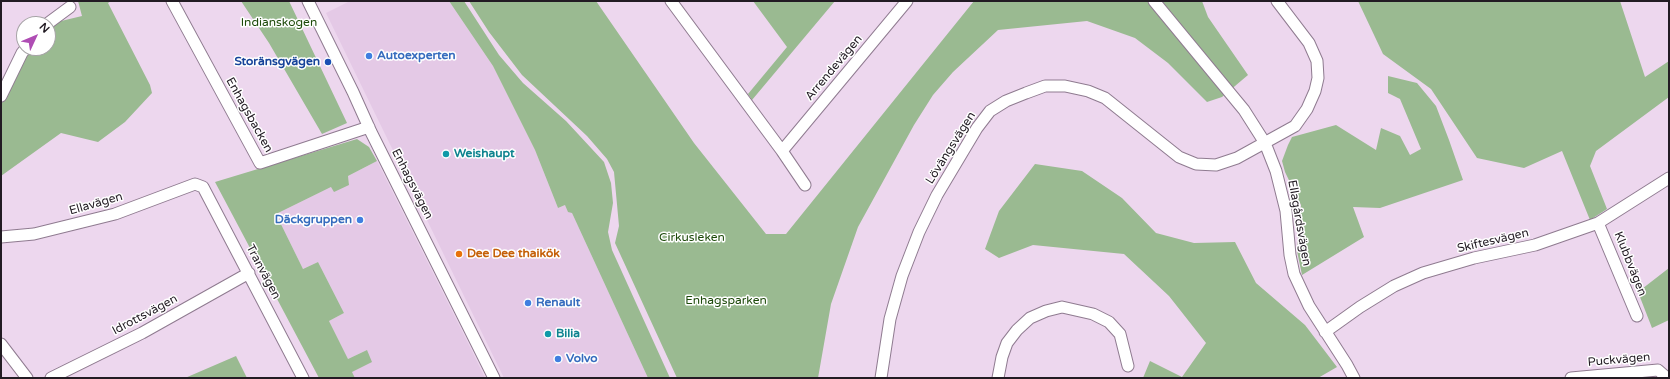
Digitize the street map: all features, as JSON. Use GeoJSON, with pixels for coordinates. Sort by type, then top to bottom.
{"type":"FeatureCollection","features":[{"type":"Feature","properties":{"kind":"street","name":"Enhagsbacken"},"geometry":{"type":"LineString","coordinates":[[172,1],[260,163],[369,127]]}},
{"type":"Feature","properties":{"kind":"street","name":"Enhagsvägen"},"geometry":{"type":"LineString","coordinates":[[308,1],[494,378]]}},
{"type":"Feature","properties":{"kind":"street"},"geometry":{"type":"LineString","coordinates":[[671,1],[782,151],[805,185]]}},
{"type":"Feature","properties":{"kind":"street","name":"Arrendevägen"},"geometry":{"type":"LineString","coordinates":[[782,151],[907,1]]}},
{"type":"Feature","properties":{"kind":"street","name":"Ellagårdsvägen"},"geometry":{"type":"LineString","coordinates":[[1154,1],[1244,110],[1265,143],[1276,171],[1286,211],[1290,255],[1294,274],[1309,306],[1354,378]]}},
{"type":"Feature","properties":{"kind":"street","name":"Lövängsvägen"},"geometry":{"type":"LineString","coordinates":[[881,378],[890,319],[902,276],[919,232],[937,195],[977,128],[990,111],[1006,101],[1046,86],[1065,86],[1088,91],[1105,98],[1179,157],[1196,164],[1216,165],[1237,158],[1295,126],[1307,108],[1315,90],[1318,78],[1317,61],[1309,43],[1277,1]]}},
{"type":"Feature","properties":{"kind":"street"},"geometry":{"type":"LineString","coordinates":[[56,17],[70,7]]}},
{"type":"Feature","properties":{"kind":"street"},"geometry":{"type":"LineString","coordinates":[[1,96],[21,56]]}},
{"type":"Feature","properties":{"kind":"street","name":"Skiftesvägen"},"geometry":{"type":"LineString","coordinates":[[1326,332],[1360,307],[1387,290],[1423,273],[1474,258],[1535,245],[1598,223],[1669,178]]}},
{"type":"Feature","properties":{"kind":"street","name":"Ellavägen"},"geometry":{"type":"LineString","coordinates":[[1,237],[34,234],[115,214],[195,184]]}},
{"type":"Feature","properties":{"kind":"street","name":"Tranvägen"},"geometry":{"type":"LineString","coordinates":[[195,184],[203,187],[250,273],[303,378]]}},
{"type":"Feature","properties":{"kind":"street","name":"Klubbvägen"},"geometry":{"type":"LineString","coordinates":[[1598,223],[1637,316]]}},
{"type":"Feature","properties":{"kind":"street","name":"Idrottsvägen"},"geometry":{"type":"LineString","coordinates":[[51,378],[142,333],[250,273]]}},
{"type":"Feature","properties":{"kind":"street"},"geometry":{"type":"LineString","coordinates":[[998,378],[1002,356],[1007,343],[1017,330],[1030,318],[1046,311],[1062,307],[1093,314],[1109,322],[1120,334],[1128,366]]}},
{"type":"Feature","properties":{"kind":"street"},"geometry":{"type":"LineString","coordinates":[[1,344],[27,378]]}},
{"type":"Feature","properties":{"kind":"street","name":"Puckvägen"},"geometry":{"type":"LineString","coordinates":[[1571,378],[1658,370],[1667,378]]}},
{"type":"Feature","properties":{"kind":"shaded area"},"geometry":{"type":"Polygon","coordinates":[[[350,1],[449,1],[493,66],[535,150],[558,208],[565,205],[572,213],[648,378],[504,378],[326,13],[350,1]]]}},
{"type":"Feature","properties":{"kind":"shaded area"},"geometry":{"type":"Polygon","coordinates":[[[377,161],[485,378],[355,378],[352,372],[367,350],[348,359],[329,321],[344,313],[318,262],[303,269],[276,214],[331,187],[349,185],[348,176],[377,161]]]}},
{"type":"Feature","properties":{"kind":"green space"},"geometry":{"type":"Polygon","coordinates":[[[78,1],[111,1],[108,3],[150,85],[152,93],[125,122],[98,142],[61,133],[1,176],[1,101],[26,56],[56,56],[56,23],[82,16],[78,1]]]}},
{"type":"Feature","properties":{"kind":"green space","name":"Indianskogen"},"geometry":{"type":"Polygon","coordinates":[[[241,1],[289,1],[347,123],[322,134],[269,43],[241,1]]]}},
{"type":"Feature","properties":{"kind":"green space"},"geometry":{"type":"Polygon","coordinates":[[[449,1],[464,1],[499,55],[523,83],[566,121],[604,162],[611,183],[613,203],[608,232],[612,250],[670,378],[648,378],[572,213],[568,212],[565,205],[558,208],[535,150],[493,66],[449,1]]]}},
{"type":"Feature","properties":{"kind":"green space","name":"Enhagsparken"},"geometry":{"type":"Polygon","coordinates":[[[469,1],[596,1],[694,143],[766,234],[786,234],[974,1],[1202,1],[1208,17],[1248,75],[1222,97],[1207,102],[1168,63],[1135,38],[1087,21],[998,30],[953,72],[933,95],[914,125],[858,227],[831,304],[818,378],[677,378],[615,243],[619,226],[614,172],[607,159],[587,136],[522,75],[489,32],[469,1]]]}},
{"type":"Feature","properties":{"kind":"green space"},"geometry":{"type":"Polygon","coordinates":[[[753,1],[835,1],[752,100],[748,94],[787,47],[753,1]]]}},
{"type":"Feature","properties":{"kind":"green space"},"geometry":{"type":"Polygon","coordinates":[[[1358,1],[1620,1],[1645,77],[1669,61],[1669,97],[1596,151],[1590,166],[1607,209],[1590,220],[1562,151],[1524,168],[1477,158],[1431,89],[1383,54],[1358,1]]]}},
{"type":"Feature","properties":{"kind":"green space"},"geometry":{"type":"Polygon","coordinates":[[[1388,76],[1417,83],[1436,106],[1463,180],[1380,208],[1353,207],[1364,237],[1302,275],[1297,251],[1301,205],[1285,172],[1282,161],[1288,145],[1292,137],[1336,125],[1376,150],[1381,128],[1400,136],[1410,155],[1421,149],[1400,99],[1388,93],[1388,76]]]}},
{"type":"Feature","properties":{"kind":"green space"},"geometry":{"type":"Polygon","coordinates":[[[357,139],[369,147],[377,161],[348,176],[349,185],[334,192],[331,187],[276,214],[303,269],[318,262],[344,313],[329,321],[348,359],[367,350],[372,362],[352,372],[355,378],[319,378],[215,182],[357,139]]]}},
{"type":"Feature","properties":{"kind":"green space"},"geometry":{"type":"Polygon","coordinates":[[[1035,164],[1082,171],[1122,198],[1156,233],[1194,243],[1235,242],[1256,283],[1305,325],[1337,367],[1318,378],[1143,378],[1150,361],[1182,377],[1206,343],[1169,296],[1124,254],[1033,245],[999,258],[985,249],[999,211],[1035,164]]]}},
{"type":"Feature","properties":{"kind":"green space"},"geometry":{"type":"Polygon","coordinates":[[[1669,268],[1669,320],[1652,328],[1638,292],[1669,268]]]}},
{"type":"Feature","properties":{"kind":"green space"},"geometry":{"type":"Polygon","coordinates":[[[236,356],[247,378],[185,378],[236,356]]]}},
{"type":"Feature","properties":{"kind":"place","name":"Autoexperten"},"geometry":{"type":"Point","coordinates":[369,56]}},
{"type":"Feature","properties":{"kind":"place","name":"Storänsgvägen"},"geometry":{"type":"Point","coordinates":[328,62]}},
{"type":"Feature","properties":{"kind":"place","name":"Weishaupt"},"geometry":{"type":"Point","coordinates":[446,154]}},
{"type":"Feature","properties":{"kind":"place","name":"Däckgruppen"},"geometry":{"type":"Point","coordinates":[360,220]}},
{"type":"Feature","properties":{"kind":"place","name":"Dee Dee thaikök"},"geometry":{"type":"Point","coordinates":[459,254]}},
{"type":"Feature","properties":{"kind":"place","name":"Renault"},"geometry":{"type":"Point","coordinates":[528,303]}},
{"type":"Feature","properties":{"kind":"place","name":"Bilia"},"geometry":{"type":"Point","coordinates":[548,334]}},
{"type":"Feature","properties":{"kind":"place","name":"Volvo"},"geometry":{"type":"Point","coordinates":[558,359]}},
{"type":"Feature","properties":{"kind":"park label","name":"Cirkusleken"},"geometry":{"type":"Point","coordinates":[692,238]}}]}
